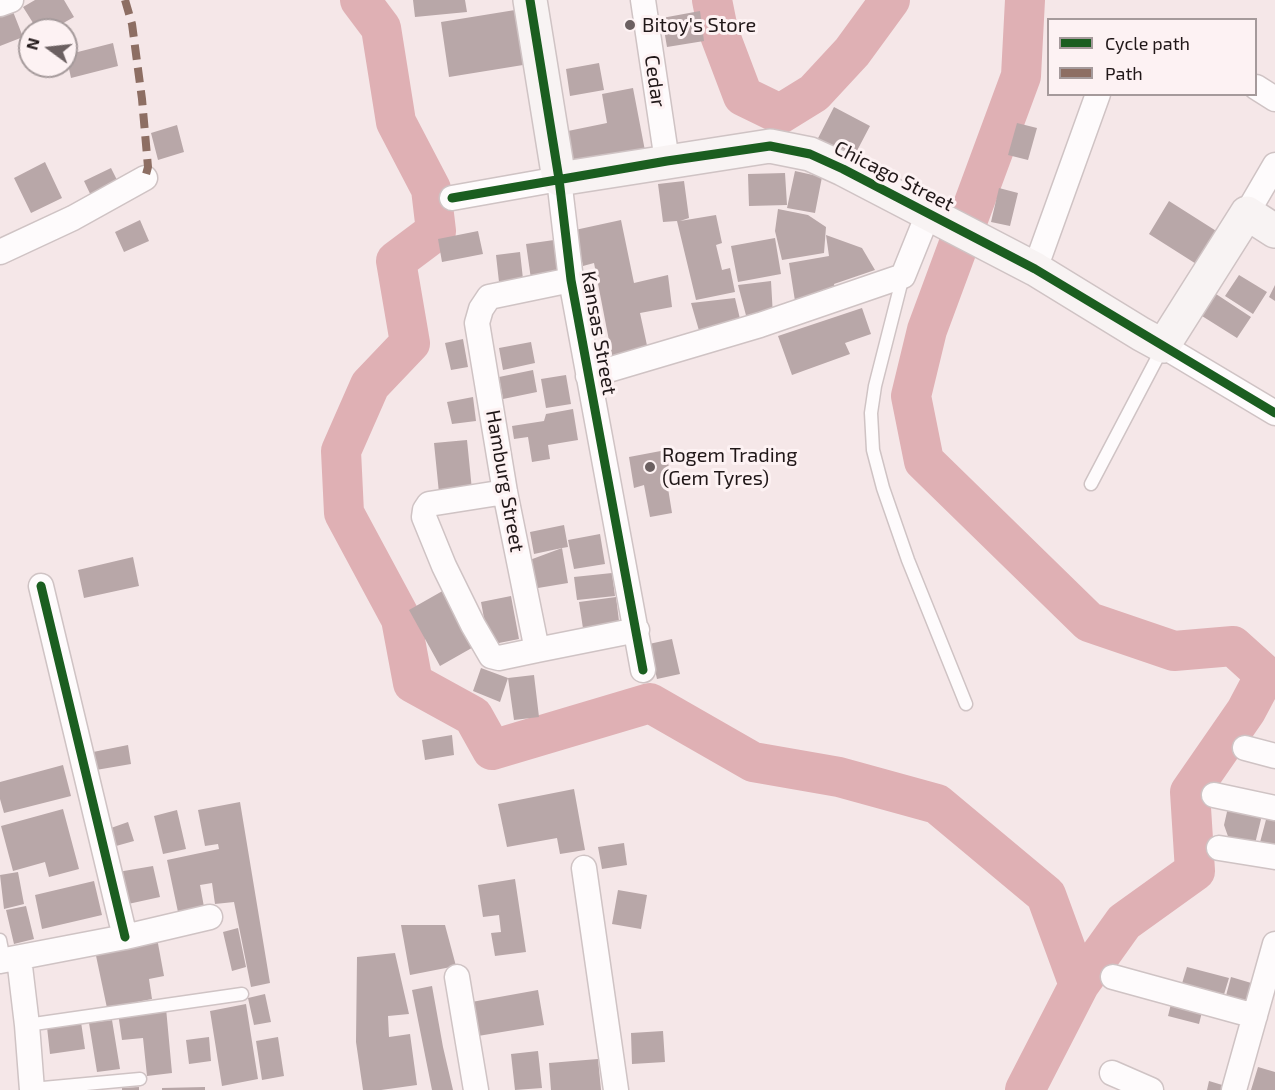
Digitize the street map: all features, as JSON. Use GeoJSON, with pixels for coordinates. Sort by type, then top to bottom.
{"type":"FeatureCollection","features":[{"type":"Feature","properties":{"kind":"street"},"geometry":{"type":"LineString","coordinates":[[0,4],[11,0]]}},
{"type":"Feature","properties":{"kind":"street","name":"Kansas Street"},"geometry":{"type":"LineString","coordinates":[[530,0],[559,179],[571,280],[643,670]]}},
{"type":"Feature","properties":{"kind":"street","name":"Cedar"},"geometry":{"type":"LineString","coordinates":[[644,0],[667,161]]}},
{"type":"Feature","properties":{"kind":"street"},"geometry":{"type":"LineString","coordinates":[[1257,88],[1275,99]]}},
{"type":"Feature","properties":{"kind":"street"},"geometry":{"type":"LineString","coordinates":[[1021,262],[1097,96]]}},
{"type":"Feature","properties":{"kind":"street","name":"Chicago Street"},"geometry":{"type":"LineString","coordinates":[[452,198],[667,161],[770,146],[810,154],[1021,262],[1275,413]]}},
{"type":"Feature","properties":{"kind":"street"},"geometry":{"type":"LineString","coordinates":[[1163,346],[1275,165]]}},
{"type":"Feature","properties":{"kind":"street"},"geometry":{"type":"LineString","coordinates":[[0,252],[74,218],[145,178]]}},
{"type":"Feature","properties":{"kind":"street"},"geometry":{"type":"LineString","coordinates":[[1247,213],[1275,231]]}},
{"type":"Feature","properties":{"kind":"street"},"geometry":{"type":"LineString","coordinates":[[588,376],[760,325],[903,276],[937,219]]}},
{"type":"Feature","properties":{"kind":"street","name":"Hamburg Street"},"geometry":{"type":"LineString","coordinates":[[537,650],[505,492],[477,323],[489,297],[571,280]]}},
{"type":"Feature","properties":{"kind":"street"},"geometry":{"type":"LineString","coordinates":[[505,492],[429,504],[424,518],[444,566],[491,656],[499,658],[637,630]]}},
{"type":"Feature","properties":{"kind":"street"},"geometry":{"type":"LineString","coordinates":[[41,586],[125,937]]}},
{"type":"Feature","properties":{"kind":"street"},"geometry":{"type":"LineString","coordinates":[[1245,748],[1275,756]]}},
{"type":"Feature","properties":{"kind":"street"},"geometry":{"type":"LineString","coordinates":[[1214,795],[1275,808]]}},
{"type":"Feature","properties":{"kind":"street"},"geometry":{"type":"LineString","coordinates":[[1219,848],[1275,857]]}},
{"type":"Feature","properties":{"kind":"street"},"geometry":{"type":"LineString","coordinates":[[584,868],[616,1090]]}},
{"type":"Feature","properties":{"kind":"street"},"geometry":{"type":"LineString","coordinates":[[32,1090],[27,1025],[6,955],[125,937],[198,919]]}},
{"type":"Feature","properties":{"kind":"street"},"geometry":{"type":"LineString","coordinates":[[1234,1090],[1264,1004],[1274,947]]}},
{"type":"Feature","properties":{"kind":"street"},"geometry":{"type":"LineString","coordinates":[[457,977],[476,1090]]}},
{"type":"Feature","properties":{"kind":"street"},"geometry":{"type":"LineString","coordinates":[[1113,977],[1264,1004]]}},
{"type":"Feature","properties":{"kind":"street"},"geometry":{"type":"LineString","coordinates":[[1112,1073],[1151,1090]]}},
{"type":"Feature","properties":{"kind":"lane"},"geometry":{"type":"LineString","coordinates":[[903,276],[874,386],[871,413],[873,450],[883,488],[908,560],[966,704]]}},
{"type":"Feature","properties":{"kind":"lane"},"geometry":{"type":"LineString","coordinates":[[1091,484],[1163,346]]}},
{"type":"Feature","properties":{"kind":"lane"},"geometry":{"type":"LineString","coordinates":[[27,1025],[242,994]]}},
{"type":"Feature","properties":{"kind":"lane"},"geometry":{"type":"LineString","coordinates":[[32,1090],[140,1079]]}},
{"type":"Feature","properties":{"kind":"building"},"geometry":{"type":"Polygon","coordinates":[[[35,0],[64,0],[74,17],[30,18],[23,7],[35,0]]]}},
{"type":"Feature","properties":{"kind":"building"},"geometry":{"type":"Polygon","coordinates":[[[413,0],[465,0],[467,12],[415,17],[413,0]]]}},
{"type":"Feature","properties":{"kind":"building"},"geometry":{"type":"Polygon","coordinates":[[[12,9],[18,24],[18,39],[0,46],[0,14],[12,9]]]}},
{"type":"Feature","properties":{"kind":"building"},"geometry":{"type":"Polygon","coordinates":[[[515,10],[523,65],[449,77],[441,22],[515,10]]]}},
{"type":"Feature","properties":{"kind":"building"},"geometry":{"type":"Polygon","coordinates":[[[700,11],[704,41],[667,47],[662,18],[700,11]]]}},
{"type":"Feature","properties":{"kind":"building"},"geometry":{"type":"Polygon","coordinates":[[[113,43],[118,66],[78,76],[78,52],[113,43]]]}},
{"type":"Feature","properties":{"kind":"building"},"geometry":{"type":"Polygon","coordinates":[[[599,63],[604,90],[570,96],[566,69],[599,63]]]}},
{"type":"Feature","properties":{"kind":"building"},"geometry":{"type":"Polygon","coordinates":[[[633,88],[646,156],[569,165],[563,132],[607,123],[602,94],[633,88]]]}},
{"type":"Feature","properties":{"kind":"building"},"geometry":{"type":"Polygon","coordinates":[[[834,107],[870,126],[850,164],[814,146],[834,107]]]}},
{"type":"Feature","properties":{"kind":"building"},"geometry":{"type":"Polygon","coordinates":[[[1017,123],[1037,128],[1028,160],[1008,155],[1017,123]]]}},
{"type":"Feature","properties":{"kind":"building"},"geometry":{"type":"Polygon","coordinates":[[[177,125],[184,152],[158,160],[151,133],[177,125]]]}},
{"type":"Feature","properties":{"kind":"building"},"geometry":{"type":"Polygon","coordinates":[[[45,162],[62,198],[31,213],[14,178],[45,162]]]}},
{"type":"Feature","properties":{"kind":"building"},"geometry":{"type":"Polygon","coordinates":[[[111,168],[121,188],[94,202],[84,181],[111,168]]]}},
{"type":"Feature","properties":{"kind":"building"},"geometry":{"type":"Polygon","coordinates":[[[795,171],[822,177],[815,213],[787,208],[795,171]]]}},
{"type":"Feature","properties":{"kind":"building"},"geometry":{"type":"Polygon","coordinates":[[[785,173],[787,205],[749,206],[748,174],[785,173]]]}},
{"type":"Feature","properties":{"kind":"building"},"geometry":{"type":"Polygon","coordinates":[[[684,181],[689,218],[680,221],[716,215],[722,243],[716,245],[722,270],[730,268],[735,292],[696,300],[677,221],[663,222],[658,184],[684,181]]]}},
{"type":"Feature","properties":{"kind":"building"},"geometry":{"type":"Polygon","coordinates":[[[999,188],[1018,193],[1010,226],[991,222],[999,188]]]}},
{"type":"Feature","properties":{"kind":"building"},"geometry":{"type":"Polygon","coordinates":[[[1169,201],[1221,234],[1201,267],[1149,234],[1169,201]]]}},
{"type":"Feature","properties":{"kind":"building"},"geometry":{"type":"Polygon","coordinates":[[[778,209],[808,215],[826,227],[824,253],[782,260],[775,231],[778,209]]]}},
{"type":"Feature","properties":{"kind":"building"},"geometry":{"type":"Polygon","coordinates":[[[140,220],[149,241],[124,252],[115,232],[140,220]]]}},
{"type":"Feature","properties":{"kind":"building"},"geometry":{"type":"Polygon","coordinates":[[[621,220],[634,283],[668,275],[672,307],[640,313],[648,350],[612,356],[594,263],[583,266],[575,230],[621,220]]]}},
{"type":"Feature","properties":{"kind":"building"},"geometry":{"type":"Polygon","coordinates":[[[478,231],[483,254],[442,262],[438,239],[478,231]]]}},
{"type":"Feature","properties":{"kind":"building"},"geometry":{"type":"Polygon","coordinates":[[[826,235],[862,248],[875,270],[834,284],[836,293],[795,301],[789,263],[829,256],[826,235]]]}},
{"type":"Feature","properties":{"kind":"building"},"geometry":{"type":"Polygon","coordinates":[[[775,238],[781,274],[738,282],[731,246],[775,238]]]}},
{"type":"Feature","properties":{"kind":"building"},"geometry":{"type":"Polygon","coordinates":[[[554,240],[559,275],[531,279],[526,244],[554,240]]]}},
{"type":"Feature","properties":{"kind":"building"},"geometry":{"type":"Polygon","coordinates":[[[520,252],[523,279],[499,282],[496,255],[520,252]]]}},
{"type":"Feature","properties":{"kind":"building"},"geometry":{"type":"Polygon","coordinates":[[[1239,275],[1267,292],[1253,314],[1225,296],[1239,275]]]}},
{"type":"Feature","properties":{"kind":"building"},"geometry":{"type":"Polygon","coordinates":[[[771,281],[773,316],[748,323],[738,285],[771,281]]]}},
{"type":"Feature","properties":{"kind":"building"},"geometry":{"type":"Polygon","coordinates":[[[1275,285],[1275,301],[1269,297],[1275,285]]]}},
{"type":"Feature","properties":{"kind":"building"},"geometry":{"type":"Polygon","coordinates":[[[1216,294],[1251,317],[1237,338],[1202,316],[1216,294]]]}},
{"type":"Feature","properties":{"kind":"building"},"geometry":{"type":"Polygon","coordinates":[[[735,298],[741,323],[700,334],[691,303],[735,298]]]}},
{"type":"Feature","properties":{"kind":"building"},"geometry":{"type":"Polygon","coordinates":[[[862,308],[871,334],[845,343],[850,354],[792,375],[778,336],[862,308]]]}},
{"type":"Feature","properties":{"kind":"building"},"geometry":{"type":"Polygon","coordinates":[[[463,339],[468,367],[451,370],[445,343],[463,339]]]}},
{"type":"Feature","properties":{"kind":"building"},"geometry":{"type":"Polygon","coordinates":[[[531,342],[535,363],[503,370],[499,348],[531,342]]]}},
{"type":"Feature","properties":{"kind":"building"},"geometry":{"type":"Polygon","coordinates":[[[533,370],[537,392],[503,399],[499,377],[533,370]]]}},
{"type":"Feature","properties":{"kind":"building"},"geometry":{"type":"Polygon","coordinates":[[[566,375],[571,404],[546,408],[541,379],[566,375]]]}},
{"type":"Feature","properties":{"kind":"building"},"geometry":{"type":"Polygon","coordinates":[[[473,397],[476,421],[452,424],[447,402],[473,397]]]}},
{"type":"Feature","properties":{"kind":"building"},"geometry":{"type":"Polygon","coordinates":[[[573,409],[578,440],[548,445],[550,459],[532,462],[528,437],[514,439],[512,426],[544,421],[546,414],[573,409]]]}},
{"type":"Feature","properties":{"kind":"building"},"geometry":{"type":"Polygon","coordinates":[[[467,440],[472,490],[439,493],[434,443],[467,440]]]}},
{"type":"Feature","properties":{"kind":"building"},"geometry":{"type":"Polygon","coordinates":[[[666,450],[671,481],[667,482],[672,513],[650,517],[644,485],[634,488],[629,457],[666,450]]]}},
{"type":"Feature","properties":{"kind":"building"},"geometry":{"type":"Polygon","coordinates":[[[564,525],[568,547],[534,554],[530,532],[564,525]]]}},
{"type":"Feature","properties":{"kind":"building"},"geometry":{"type":"Polygon","coordinates":[[[600,534],[605,564],[574,569],[568,540],[600,534]]]}},
{"type":"Feature","properties":{"kind":"building"},"geometry":{"type":"Polygon","coordinates":[[[562,548],[568,583],[532,589],[527,561],[562,548]]]}},
{"type":"Feature","properties":{"kind":"building"},"geometry":{"type":"Polygon","coordinates":[[[133,557],[139,586],[84,598],[78,570],[133,557]]]}},
{"type":"Feature","properties":{"kind":"building"},"geometry":{"type":"Polygon","coordinates":[[[612,573],[615,596],[577,600],[574,577],[612,573]]]}},
{"type":"Feature","properties":{"kind":"building"},"geometry":{"type":"Polygon","coordinates":[[[446,589],[477,645],[440,666],[409,610],[446,589]]]}},
{"type":"Feature","properties":{"kind":"building"},"geometry":{"type":"Polygon","coordinates":[[[511,596],[519,639],[489,645],[481,602],[511,596]]]}},
{"type":"Feature","properties":{"kind":"building"},"geometry":{"type":"Polygon","coordinates":[[[616,597],[620,629],[584,635],[579,602],[616,597]]]}},
{"type":"Feature","properties":{"kind":"building"},"geometry":{"type":"Polygon","coordinates":[[[672,639],[680,674],[657,679],[649,644],[672,639]]]}},
{"type":"Feature","properties":{"kind":"building"},"geometry":{"type":"Polygon","coordinates":[[[481,668],[508,678],[500,702],[473,691],[481,668]]]}},
{"type":"Feature","properties":{"kind":"building"},"geometry":{"type":"Polygon","coordinates":[[[534,675],[539,717],[514,720],[508,678],[534,675]]]}},
{"type":"Feature","properties":{"kind":"building"},"geometry":{"type":"Polygon","coordinates":[[[452,735],[454,755],[425,760],[422,740],[452,735]]]}},
{"type":"Feature","properties":{"kind":"building"},"geometry":{"type":"Polygon","coordinates":[[[128,745],[131,764],[96,770],[93,752],[128,745]]]}},
{"type":"Feature","properties":{"kind":"building"},"geometry":{"type":"Polygon","coordinates":[[[63,765],[71,796],[4,813],[0,799],[0,782],[63,765]]]}},
{"type":"Feature","properties":{"kind":"building"},"geometry":{"type":"Polygon","coordinates":[[[574,789],[585,850],[560,854],[557,838],[507,847],[498,804],[574,789]]]}},
{"type":"Feature","properties":{"kind":"building"},"geometry":{"type":"Polygon","coordinates":[[[240,802],[270,983],[251,987],[234,902],[215,904],[212,883],[200,885],[204,907],[178,912],[167,860],[219,849],[218,844],[205,846],[198,810],[240,802]]]}},
{"type":"Feature","properties":{"kind":"building"},"geometry":{"type":"Polygon","coordinates":[[[1229,803],[1263,811],[1253,852],[1230,842],[1224,825],[1229,803]]]}},
{"type":"Feature","properties":{"kind":"building"},"geometry":{"type":"Polygon","coordinates":[[[63,809],[79,869],[49,877],[45,862],[13,871],[1,826],[63,809]]]}},
{"type":"Feature","properties":{"kind":"building"},"geometry":{"type":"Polygon","coordinates":[[[177,810],[186,849],[163,854],[154,816],[177,810]]]}},
{"type":"Feature","properties":{"kind":"building"},"geometry":{"type":"Polygon","coordinates":[[[1268,812],[1275,813],[1275,854],[1258,850],[1268,812]]]}},
{"type":"Feature","properties":{"kind":"building"},"geometry":{"type":"Polygon","coordinates":[[[128,822],[134,841],[116,846],[111,828],[128,822]]]}},
{"type":"Feature","properties":{"kind":"building"},"geometry":{"type":"Polygon","coordinates":[[[624,843],[627,865],[602,869],[598,847],[624,843]]]}},
{"type":"Feature","properties":{"kind":"building"},"geometry":{"type":"Polygon","coordinates":[[[153,866],[160,897],[119,906],[112,873],[153,866]]]}},
{"type":"Feature","properties":{"kind":"building"},"geometry":{"type":"Polygon","coordinates":[[[18,872],[24,904],[4,909],[0,875],[18,872]]]}},
{"type":"Feature","properties":{"kind":"building"},"geometry":{"type":"Polygon","coordinates":[[[515,879],[526,952],[495,956],[491,933],[501,932],[499,915],[483,917],[478,885],[515,879]]]}},
{"type":"Feature","properties":{"kind":"building"},"geometry":{"type":"Polygon","coordinates":[[[94,881],[102,915],[42,929],[35,895],[94,881]]]}},
{"type":"Feature","properties":{"kind":"building"},"geometry":{"type":"Polygon","coordinates":[[[618,890],[647,895],[641,929],[612,924],[618,890]]]}},
{"type":"Feature","properties":{"kind":"building"},"geometry":{"type":"Polygon","coordinates":[[[26,906],[34,939],[14,944],[6,910],[26,906]]]}},
{"type":"Feature","properties":{"kind":"building"},"geometry":{"type":"Polygon","coordinates":[[[401,925],[445,925],[456,966],[410,975],[401,925]]]}},
{"type":"Feature","properties":{"kind":"building"},"geometry":{"type":"Polygon","coordinates":[[[238,928],[246,967],[232,971],[223,932],[238,928]]]}},
{"type":"Feature","properties":{"kind":"building"},"geometry":{"type":"Polygon","coordinates":[[[157,938],[164,976],[149,979],[152,999],[107,1008],[95,951],[157,938]]]}},
{"type":"Feature","properties":{"kind":"building"},"geometry":{"type":"Polygon","coordinates":[[[395,953],[409,1014],[388,1016],[389,1037],[410,1034],[417,1085],[363,1090],[356,1042],[357,957],[395,953]]]}},
{"type":"Feature","properties":{"kind":"building"},"geometry":{"type":"Polygon","coordinates":[[[1187,967],[1229,978],[1222,1001],[1180,990],[1187,967]]]}},
{"type":"Feature","properties":{"kind":"building"},"geometry":{"type":"Polygon","coordinates":[[[1231,977],[1258,985],[1252,1010],[1224,1003],[1231,977]]]}},
{"type":"Feature","properties":{"kind":"building"},"geometry":{"type":"Polygon","coordinates":[[[432,986],[453,1090],[432,1090],[412,990],[432,986]]]}},
{"type":"Feature","properties":{"kind":"building"},"geometry":{"type":"Polygon","coordinates":[[[538,990],[544,1025],[472,1037],[466,1003],[538,990]]]}},
{"type":"Feature","properties":{"kind":"building"},"geometry":{"type":"Polygon","coordinates":[[[265,994],[271,1022],[254,1025],[248,998],[265,994]]]}},
{"type":"Feature","properties":{"kind":"building"},"geometry":{"type":"Polygon","coordinates":[[[1172,1000],[1203,1008],[1199,1024],[1168,1016],[1172,1000]]]}},
{"type":"Feature","properties":{"kind":"building"},"geometry":{"type":"Polygon","coordinates":[[[246,1004],[258,1079],[222,1086],[210,1011],[246,1004]]]}},
{"type":"Feature","properties":{"kind":"building"},"geometry":{"type":"Polygon","coordinates":[[[166,1008],[172,1073],[147,1076],[143,1038],[122,1040],[118,1013],[166,1008]]]}},
{"type":"Feature","properties":{"kind":"building"},"geometry":{"type":"Polygon","coordinates":[[[112,1020],[120,1069],[97,1072],[89,1023],[112,1020]]]}},
{"type":"Feature","properties":{"kind":"building"},"geometry":{"type":"Polygon","coordinates":[[[81,1022],[85,1049],[50,1054],[47,1027],[81,1022]]]}},
{"type":"Feature","properties":{"kind":"building"},"geometry":{"type":"Polygon","coordinates":[[[663,1031],[665,1062],[632,1064],[631,1033],[663,1031]]]}},
{"type":"Feature","properties":{"kind":"building"},"geometry":{"type":"Polygon","coordinates":[[[209,1037],[211,1061],[189,1064],[186,1040],[209,1037]]]}},
{"type":"Feature","properties":{"kind":"building"},"geometry":{"type":"Polygon","coordinates":[[[278,1037],[284,1076],[262,1080],[256,1041],[278,1037]]]}},
{"type":"Feature","properties":{"kind":"building"},"geometry":{"type":"Polygon","coordinates":[[[538,1051],[542,1088],[515,1090],[511,1054],[538,1051]]]}},
{"type":"Feature","properties":{"kind":"building"},"geometry":{"type":"Polygon","coordinates":[[[598,1059],[601,1090],[551,1090],[549,1063],[598,1059]]]}},
{"type":"Feature","properties":{"kind":"building"},"geometry":{"type":"Polygon","coordinates":[[[1258,1067],[1275,1072],[1275,1090],[1251,1090],[1258,1067]]]}},
{"type":"Feature","properties":{"kind":"building"},"geometry":{"type":"Polygon","coordinates":[[[1209,1081],[1229,1087],[1228,1090],[1207,1090],[1209,1081]]]}},
{"type":"Feature","properties":{"kind":"building"},"geometry":{"type":"Polygon","coordinates":[[[139,1087],[139,1090],[122,1090],[122,1088],[139,1087]]]}},
{"type":"Feature","properties":{"kind":"building"},"geometry":{"type":"Polygon","coordinates":[[[205,1087],[205,1090],[162,1090],[162,1088],[205,1087]]]}},
{"type":"Feature","properties":{"kind":"waterway"},"geometry":{"type":"LineString","coordinates":[[360,0],[381,28],[396,122],[431,189],[436,231],[396,261],[410,343],[370,385],[341,451],[344,513],[401,619],[413,683],[473,716],[492,750],[650,703],[753,762],[839,777],[937,804],[1046,895],[1079,985]]}},
{"type":"Feature","properties":{"kind":"waterway"},"geometry":{"type":"LineString","coordinates":[[712,0],[718,30],[743,96],[780,114],[814,93],[852,52],[890,0]]}},
{"type":"Feature","properties":{"kind":"waterway"},"geometry":{"type":"LineString","coordinates":[[1025,0],[1021,76],[927,330],[911,396],[924,461],[1089,622],[1174,651],[1233,646],[1265,675],[1246,711],[1190,792],[1195,871],[1124,922],[1079,985],[1025,1090]]}},
{"type":"Feature","properties":{"kind":"marked path"},"geometry":{"type":"LineString","coordinates":[[125,0],[132,24],[142,99],[148,167],[145,178]]}},
{"type":"Feature","properties":{"kind":"cycle path"},"geometry":{"type":"LineString","coordinates":[[530,0],[559,179],[571,280],[643,670]]}},
{"type":"Feature","properties":{"kind":"cycle path"},"geometry":{"type":"LineString","coordinates":[[452,198],[667,161],[770,146],[810,154],[1035,269],[1275,413]]}},
{"type":"Feature","properties":{"kind":"cycle path"},"geometry":{"type":"LineString","coordinates":[[41,586],[125,937]]}},
{"type":"Feature","properties":{"kind":"place","name":"Bitoy's Store"},"geometry":{"type":"Point","coordinates":[630,25]}},
{"type":"Feature","properties":{"kind":"place","name":"Rogem Trading (Gem Tyres)"},"geometry":{"type":"Point","coordinates":[650,467]}}]}
